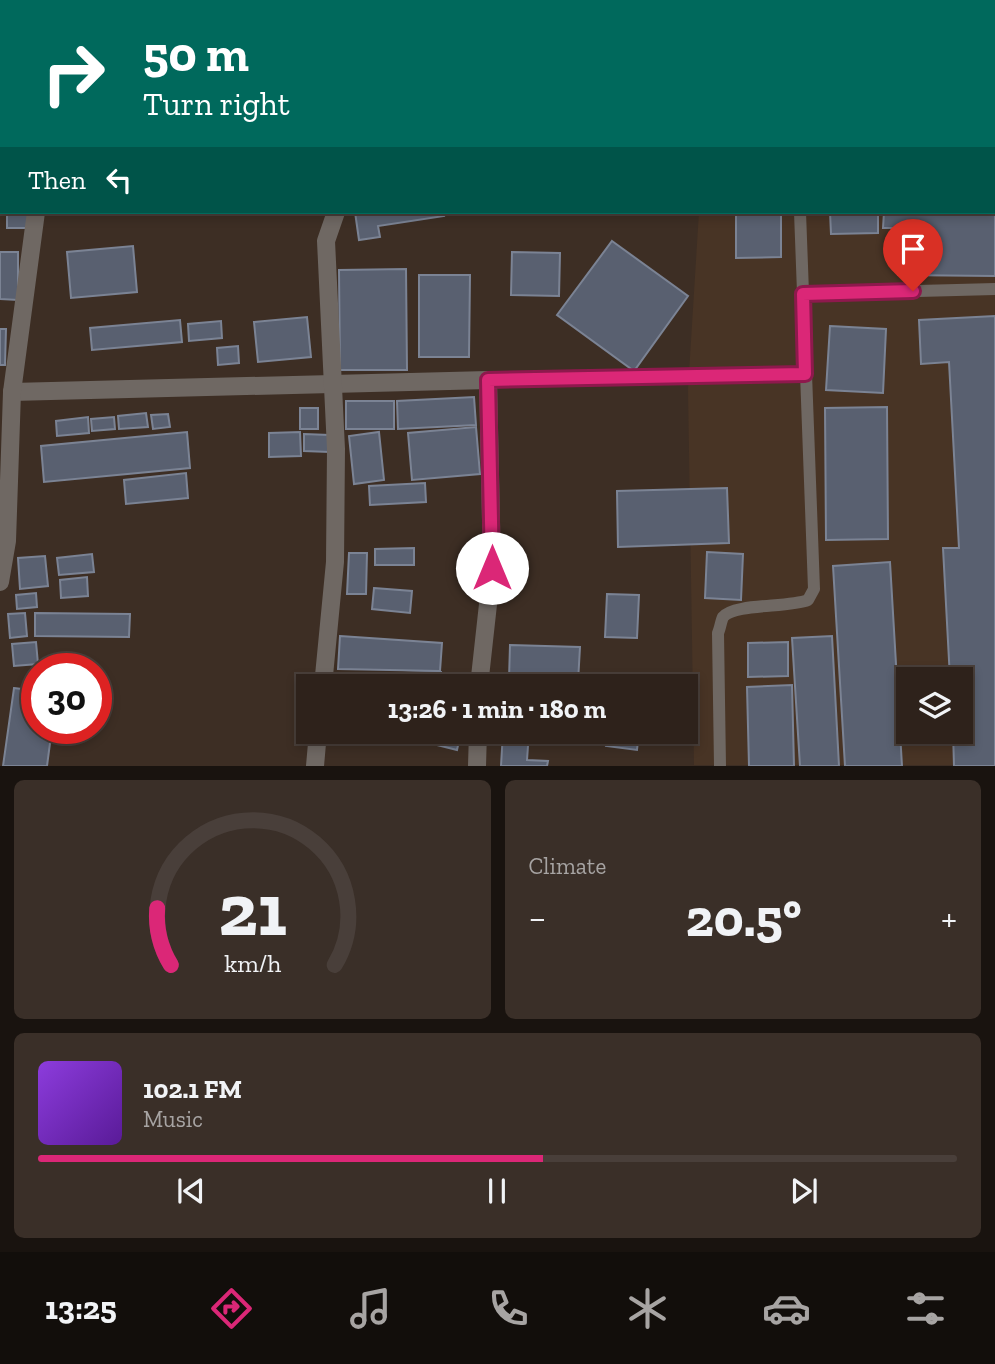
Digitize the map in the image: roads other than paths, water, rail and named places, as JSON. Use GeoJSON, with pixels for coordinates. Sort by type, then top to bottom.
{"type":"FeatureCollection","features":[{"type":"Feature","properties":{"kind":"street"},"geometry":{"type":"LineString","coordinates":[[0,582],[7,541],[12,392],[36,214]]}},
{"type":"Feature","properties":{"kind":"street"},"geometry":{"type":"LineString","coordinates":[[324,674],[335,562],[326,241],[335,214]]}},
{"type":"Feature","properties":{"kind":"street"},"geometry":{"type":"LineString","coordinates":[[12,392],[488,380],[492,568],[480,674]]}},
{"type":"Feature","properties":{"kind":"street"},"geometry":{"type":"LineString","coordinates":[[315,765],[317,744]]}},
{"type":"Feature","properties":{"kind":"street"},"geometry":{"type":"LineString","coordinates":[[477,765],[478,744]]}},
{"type":"Feature","properties":{"kind":"lane"},"geometry":{"type":"LineString","coordinates":[[720,765],[718,633],[723,617],[734,609],[794,606],[808,600],[814,589],[800,214]]}},
{"type":"Feature","properties":{"kind":"lane"},"geometry":{"type":"LineString","coordinates":[[803,294],[995,289]]}},
{"type":"Feature","properties":{"kind":"lane"},"geometry":{"type":"LineString","coordinates":[[488,380],[805,374]]}}]}
